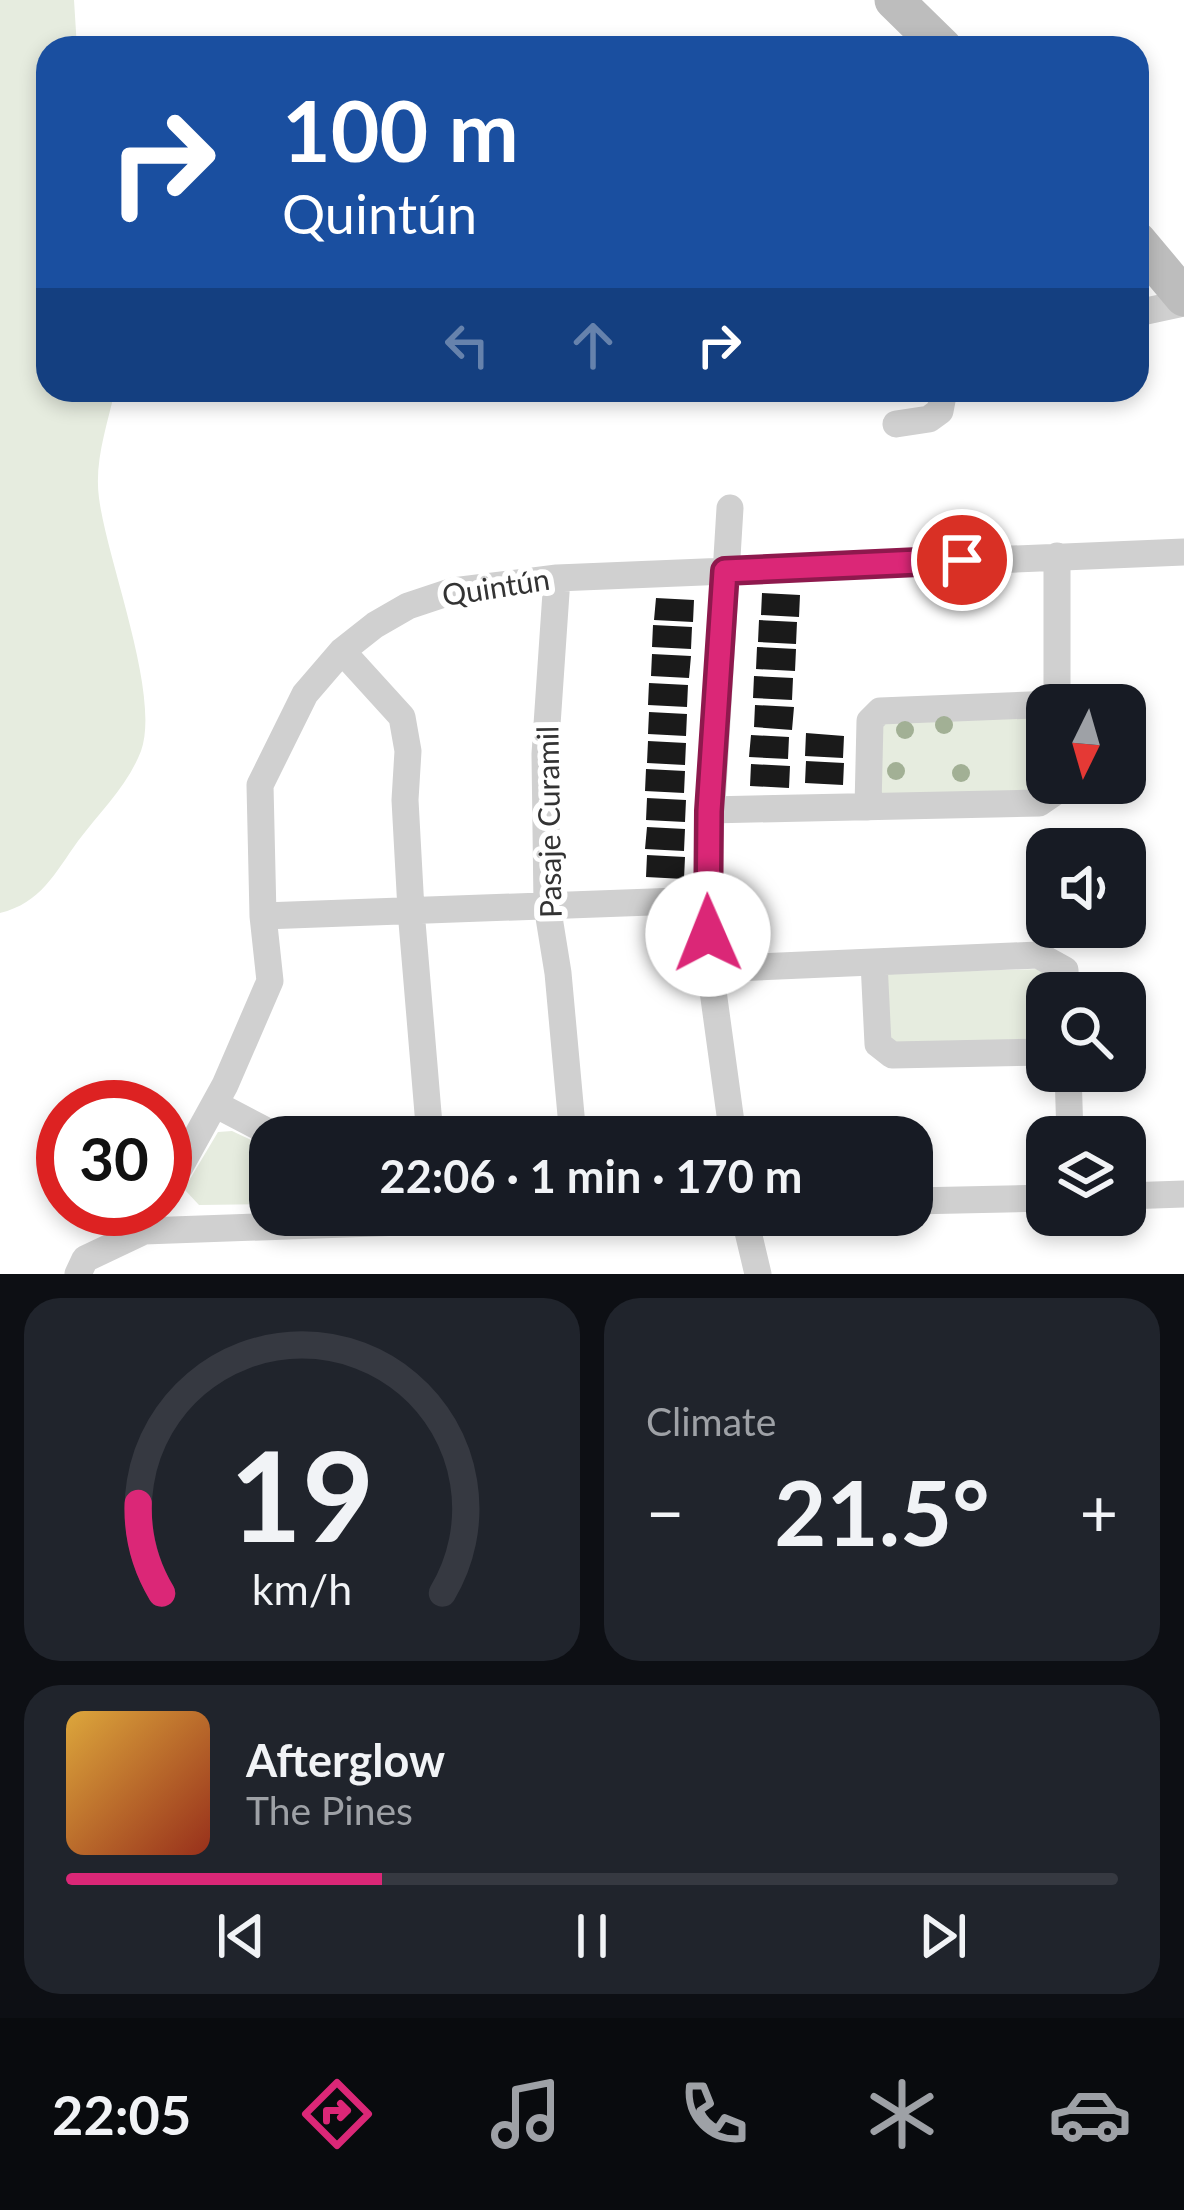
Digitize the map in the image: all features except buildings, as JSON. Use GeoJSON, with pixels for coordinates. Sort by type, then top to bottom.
{"type":"FeatureCollection","features":[{"type":"Feature","properties":{"kind":"street"},"geometry":{"type":"LineString","coordinates":[[894,0],[931,36]]}},
{"type":"Feature","properties":{"kind":"street"},"geometry":{"type":"LineString","coordinates":[[1149,256],[1184,300],[1149,310]]}},
{"type":"Feature","properties":{"kind":"street"},"geometry":{"type":"LineString","coordinates":[[896,424],[929,419],[940,411],[942,402]]}},
{"type":"Feature","properties":{"kind":"street"},"geometry":{"type":"LineString","coordinates":[[730,508],[706,900],[710,969],[730,1116]]}},
{"type":"Feature","properties":{"kind":"street","name":"Quintún"},"geometry":{"type":"LineString","coordinates":[[192,1144],[270,981],[263,916],[260,785],[305,694],[342,651],[408,606],[453,591],[557,578],[1184,552]]}},
{"type":"Feature","properties":{"kind":"street"},"geometry":{"type":"LineString","coordinates":[[1057,556],[1057,684]]}},
{"type":"Feature","properties":{"kind":"street","name":"Pasaje Curamil"},"geometry":{"type":"LineString","coordinates":[[557,578],[545,754],[547,905],[559,973],[572,1116]]}},
{"type":"Feature","properties":{"kind":"street"},"geometry":{"type":"LineString","coordinates":[[342,651],[402,717],[408,751],[405,800],[411,910],[428,1116]]}},
{"type":"Feature","properties":{"kind":"street"},"geometry":{"type":"LineString","coordinates":[[868,807],[870,721],[880,711],[1026,706]]}},
{"type":"Feature","properties":{"kind":"street"},"geometry":{"type":"LineString","coordinates":[[709,811],[1026,802]]}},
{"type":"Feature","properties":{"kind":"street"},"geometry":{"type":"LineString","coordinates":[[263,916],[706,900]]}},
{"type":"Feature","properties":{"kind":"street"},"geometry":{"type":"LineString","coordinates":[[710,969],[1038,955],[1065,972]]}},
{"type":"Feature","properties":{"kind":"street"},"geometry":{"type":"LineString","coordinates":[[874,962],[878,1044],[892,1055],[1026,1052]]}},
{"type":"Feature","properties":{"kind":"street"},"geometry":{"type":"LineString","coordinates":[[214,1104],[249,1122]]}},
{"type":"Feature","properties":{"kind":"street"},"geometry":{"type":"LineString","coordinates":[[1146,1195],[1184,1194]]}},
{"type":"Feature","properties":{"kind":"street"},"geometry":{"type":"LineString","coordinates":[[933,1201],[1026,1198]]}},
{"type":"Feature","properties":{"kind":"street"},"geometry":{"type":"LineString","coordinates":[[192,1220],[249,1219]]}},
{"type":"Feature","properties":{"kind":"street"},"geometry":{"type":"LineString","coordinates":[[78,1274],[85,1259],[123,1236]]}},
{"type":"Feature","properties":{"kind":"street"},"geometry":{"type":"LineString","coordinates":[[749,1236],[758,1274]]}},
{"type":"Feature","properties":{"kind":"shaded area"},"geometry":{"type":"Polygon","coordinates":[[[0,0],[74,0],[76,36],[36,36],[36,402],[112,402],[100,458],[99,498],[139,663],[145,727],[141,751],[129,775],[54,875],[26,902],[0,913],[0,0]]]}},
{"type":"Feature","properties":{"kind":"shaded area"},"geometry":{"type":"Polygon","coordinates":[[[1026,716],[1026,791],[881,795],[879,722],[1026,716]]]}},
{"type":"Feature","properties":{"kind":"shaded area"},"geometry":{"type":"Polygon","coordinates":[[[1042,969],[1046,972],[1026,972],[1026,1044],[898,1049],[885,1038],[884,973],[1042,969]]]}},
{"type":"Feature","properties":{"kind":"shaded area"},"geometry":{"type":"Polygon","coordinates":[[[232,1131],[249,1139],[249,1204],[199,1205],[192,1198],[192,1176],[218,1132],[232,1131]]]}},
{"type":"Feature","properties":{"kind":"route"},"geometry":{"type":"LineString","coordinates":[[708,934],[709,811],[725,571],[962,560]]}}]}
